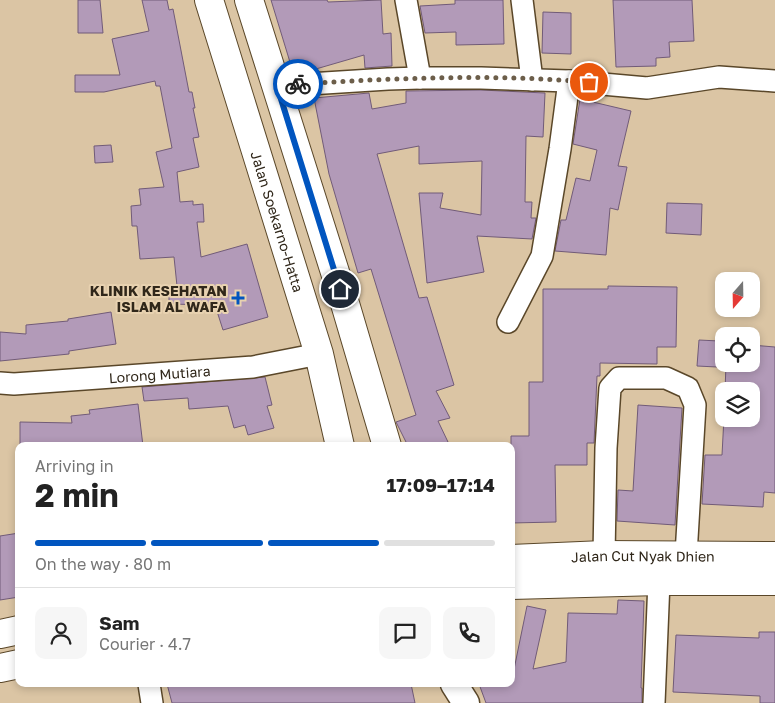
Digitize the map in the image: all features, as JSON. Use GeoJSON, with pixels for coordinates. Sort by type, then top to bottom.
{"type":"FeatureCollection","features":[{"type":"Feature","properties":{"kind":"highway","name":"Jalan Soekarno-Hatta"},"geometry":{"type":"LineString","coordinates":[[209,0],[319,354],[339,442]]}},
{"type":"Feature","properties":{"kind":"highway"},"geometry":{"type":"LineString","coordinates":[[249,0],[386,442]]}},
{"type":"Feature","properties":{"kind":"highway","name":"Jalan Cut Nyak Dhien"},"geometry":{"type":"LineString","coordinates":[[515,559],[604,555],[775,556]]}},
{"type":"Feature","properties":{"kind":"highway","name":"Jalan Cut Nyak Dhien"},"geometry":{"type":"LineString","coordinates":[[515,585],[659,581],[775,581]]}},
{"type":"Feature","properties":{"kind":"highway"},"geometry":{"type":"LineString","coordinates":[[515,602],[553,584]]}},
{"type":"Feature","properties":{"kind":"highway"},"geometry":{"type":"LineString","coordinates":[[0,634],[15,631]]}},
{"type":"Feature","properties":{"kind":"highway"},"geometry":{"type":"LineString","coordinates":[[0,668],[15,665]]}},
{"type":"Feature","properties":{"kind":"main road"},"geometry":{"type":"LineString","coordinates":[[456,687],[466,703]]}},
{"type":"Feature","properties":{"kind":"street"},"geometry":{"type":"LineString","coordinates":[[406,0],[420,78]]}},
{"type":"Feature","properties":{"kind":"street"},"geometry":{"type":"LineString","coordinates":[[522,0],[532,80]]}},
{"type":"Feature","properties":{"kind":"street"},"geometry":{"type":"LineString","coordinates":[[277,86],[420,78],[569,81],[647,88],[718,77],[775,82]]}},
{"type":"Feature","properties":{"kind":"street"},"geometry":{"type":"LineString","coordinates":[[508,322],[542,256],[569,81]]}},
{"type":"Feature","properties":{"kind":"street","name":"Lorong Mutiara"},"geometry":{"type":"LineString","coordinates":[[0,383],[14,384],[253,366],[319,354]]}},
{"type":"Feature","properties":{"kind":"street"},"geometry":{"type":"LineString","coordinates":[[604,555],[606,448],[610,388],[620,378],[666,378],[688,388],[696,405],[686,556]]}},
{"type":"Feature","properties":{"kind":"street"},"geometry":{"type":"LineString","coordinates":[[654,703],[659,581]]}},
{"type":"Feature","properties":{"kind":"street"},"geometry":{"type":"LineString","coordinates":[[149,687],[152,703]]}},
{"type":"Feature","properties":{"kind":"building"},"geometry":{"type":"Polygon","coordinates":[[[78,0],[100,0],[103,33],[78,33],[78,0]]]}},
{"type":"Feature","properties":{"kind":"building"},"geometry":{"type":"Polygon","coordinates":[[[142,0],[167,0],[169,10],[173,9],[189,92],[192,92],[199,137],[193,138],[199,167],[177,172],[180,202],[193,201],[193,205],[203,204],[204,222],[197,222],[201,257],[247,244],[268,317],[223,330],[215,305],[169,304],[169,286],[177,286],[174,257],[140,259],[137,226],[132,226],[131,206],[141,205],[139,189],[164,187],[156,152],[172,148],[160,86],[156,86],[155,81],[104,92],[75,92],[75,75],[120,75],[112,39],[149,31],[142,0]]]}},
{"type":"Feature","properties":{"kind":"building"},"geometry":{"type":"Polygon","coordinates":[[[271,0],[327,0],[328,2],[381,0],[383,34],[391,33],[392,66],[365,68],[364,55],[309,71],[293,72],[271,0]]]}},
{"type":"Feature","properties":{"kind":"building"},"geometry":{"type":"Polygon","coordinates":[[[455,0],[503,0],[504,44],[456,45],[456,32],[425,33],[420,6],[455,4],[455,0]]]}},
{"type":"Feature","properties":{"kind":"building"},"geometry":{"type":"Polygon","coordinates":[[[613,0],[692,0],[694,41],[669,42],[670,57],[656,58],[656,66],[616,67],[613,0]]]}},
{"type":"Feature","properties":{"kind":"building"},"geometry":{"type":"Polygon","coordinates":[[[543,12],[571,13],[571,54],[542,53],[543,12]]]}},
{"type":"Feature","properties":{"kind":"building"},"geometry":{"type":"Polygon","coordinates":[[[481,90],[545,93],[543,137],[526,136],[525,202],[532,202],[531,218],[536,218],[532,239],[477,236],[484,272],[427,283],[419,193],[443,193],[440,208],[481,215],[482,161],[419,164],[419,146],[377,154],[419,298],[427,297],[454,385],[436,391],[450,418],[438,421],[448,442],[406,442],[396,422],[416,415],[371,269],[358,273],[329,174],[314,98],[369,93],[372,109],[406,103],[406,91],[481,90]]]}},
{"type":"Feature","properties":{"kind":"building"},"geometry":{"type":"Polygon","coordinates":[[[580,99],[631,111],[618,166],[627,167],[618,210],[610,208],[606,255],[555,251],[561,220],[566,220],[576,178],[590,181],[597,150],[573,144],[580,99]]]}},
{"type":"Feature","properties":{"kind":"building"},"geometry":{"type":"Polygon","coordinates":[[[111,145],[113,162],[95,163],[94,146],[111,145]]]}},
{"type":"Feature","properties":{"kind":"building"},"geometry":{"type":"Polygon","coordinates":[[[667,203],[702,204],[701,235],[666,233],[667,203]]]}},
{"type":"Feature","properties":{"kind":"building"},"geometry":{"type":"Polygon","coordinates":[[[608,286],[677,287],[676,347],[657,347],[657,364],[600,363],[600,376],[597,376],[594,443],[587,443],[587,465],[555,465],[556,522],[515,523],[515,442],[511,442],[511,436],[529,436],[529,382],[543,382],[543,289],[608,289],[608,286]]]}},
{"type":"Feature","properties":{"kind":"building"},"geometry":{"type":"Polygon","coordinates":[[[111,312],[116,344],[69,351],[69,354],[0,361],[0,332],[26,334],[26,325],[68,321],[68,319],[111,312]]]}},
{"type":"Feature","properties":{"kind":"building"},"geometry":{"type":"Polygon","coordinates":[[[699,340],[715,341],[715,367],[697,366],[699,340]]]}},
{"type":"Feature","properties":{"kind":"building"},"geometry":{"type":"Polygon","coordinates":[[[760,346],[775,347],[775,493],[764,492],[763,507],[702,504],[705,455],[722,455],[723,427],[760,427],[760,382],[725,382],[726,372],[760,372],[760,346]]]}},
{"type":"Feature","properties":{"kind":"building"},"geometry":{"type":"Polygon","coordinates":[[[265,377],[272,405],[267,406],[274,428],[248,435],[245,425],[234,428],[228,406],[189,409],[188,398],[144,401],[142,387],[265,377]]]}},
{"type":"Feature","properties":{"kind":"building"},"geometry":{"type":"Polygon","coordinates":[[[138,404],[143,442],[20,442],[20,422],[72,423],[71,416],[90,414],[89,410],[138,404]]]}},
{"type":"Feature","properties":{"kind":"building"},"geometry":{"type":"Polygon","coordinates":[[[638,405],[682,408],[675,525],[617,521],[618,490],[633,491],[638,405]]]}},
{"type":"Feature","properties":{"kind":"building"},"geometry":{"type":"Polygon","coordinates":[[[15,534],[15,598],[0,600],[0,536],[15,534]]]}},
{"type":"Feature","properties":{"kind":"building"},"geometry":{"type":"Polygon","coordinates":[[[618,600],[644,601],[642,703],[486,703],[480,687],[515,687],[515,664],[527,606],[546,610],[533,669],[566,662],[568,613],[617,614],[618,600]]]}},
{"type":"Feature","properties":{"kind":"building"},"geometry":{"type":"Polygon","coordinates":[[[759,632],[775,632],[775,703],[760,703],[760,696],[673,692],[676,635],[759,638],[759,632]]]}},
{"type":"Feature","properties":{"kind":"building"},"geometry":{"type":"Polygon","coordinates":[[[168,687],[412,687],[415,703],[172,703],[168,687]]]}},
{"type":"Feature","properties":{"kind":"way so far"},"geometry":{"type":"LineString","coordinates":[[298,84],[420,78],[589,82]]}},
{"type":"Feature","properties":{"kind":"place","name":"KLINIK KESEHATAN ISLAM AL WAFA"},"geometry":{"type":"Point","coordinates":[238,298]}},
{"type":"Feature","properties":{"kind":"route"},"geometry":{"type":"LineString","coordinates":[[298,84],[277,86],[340,289]]}}]}
